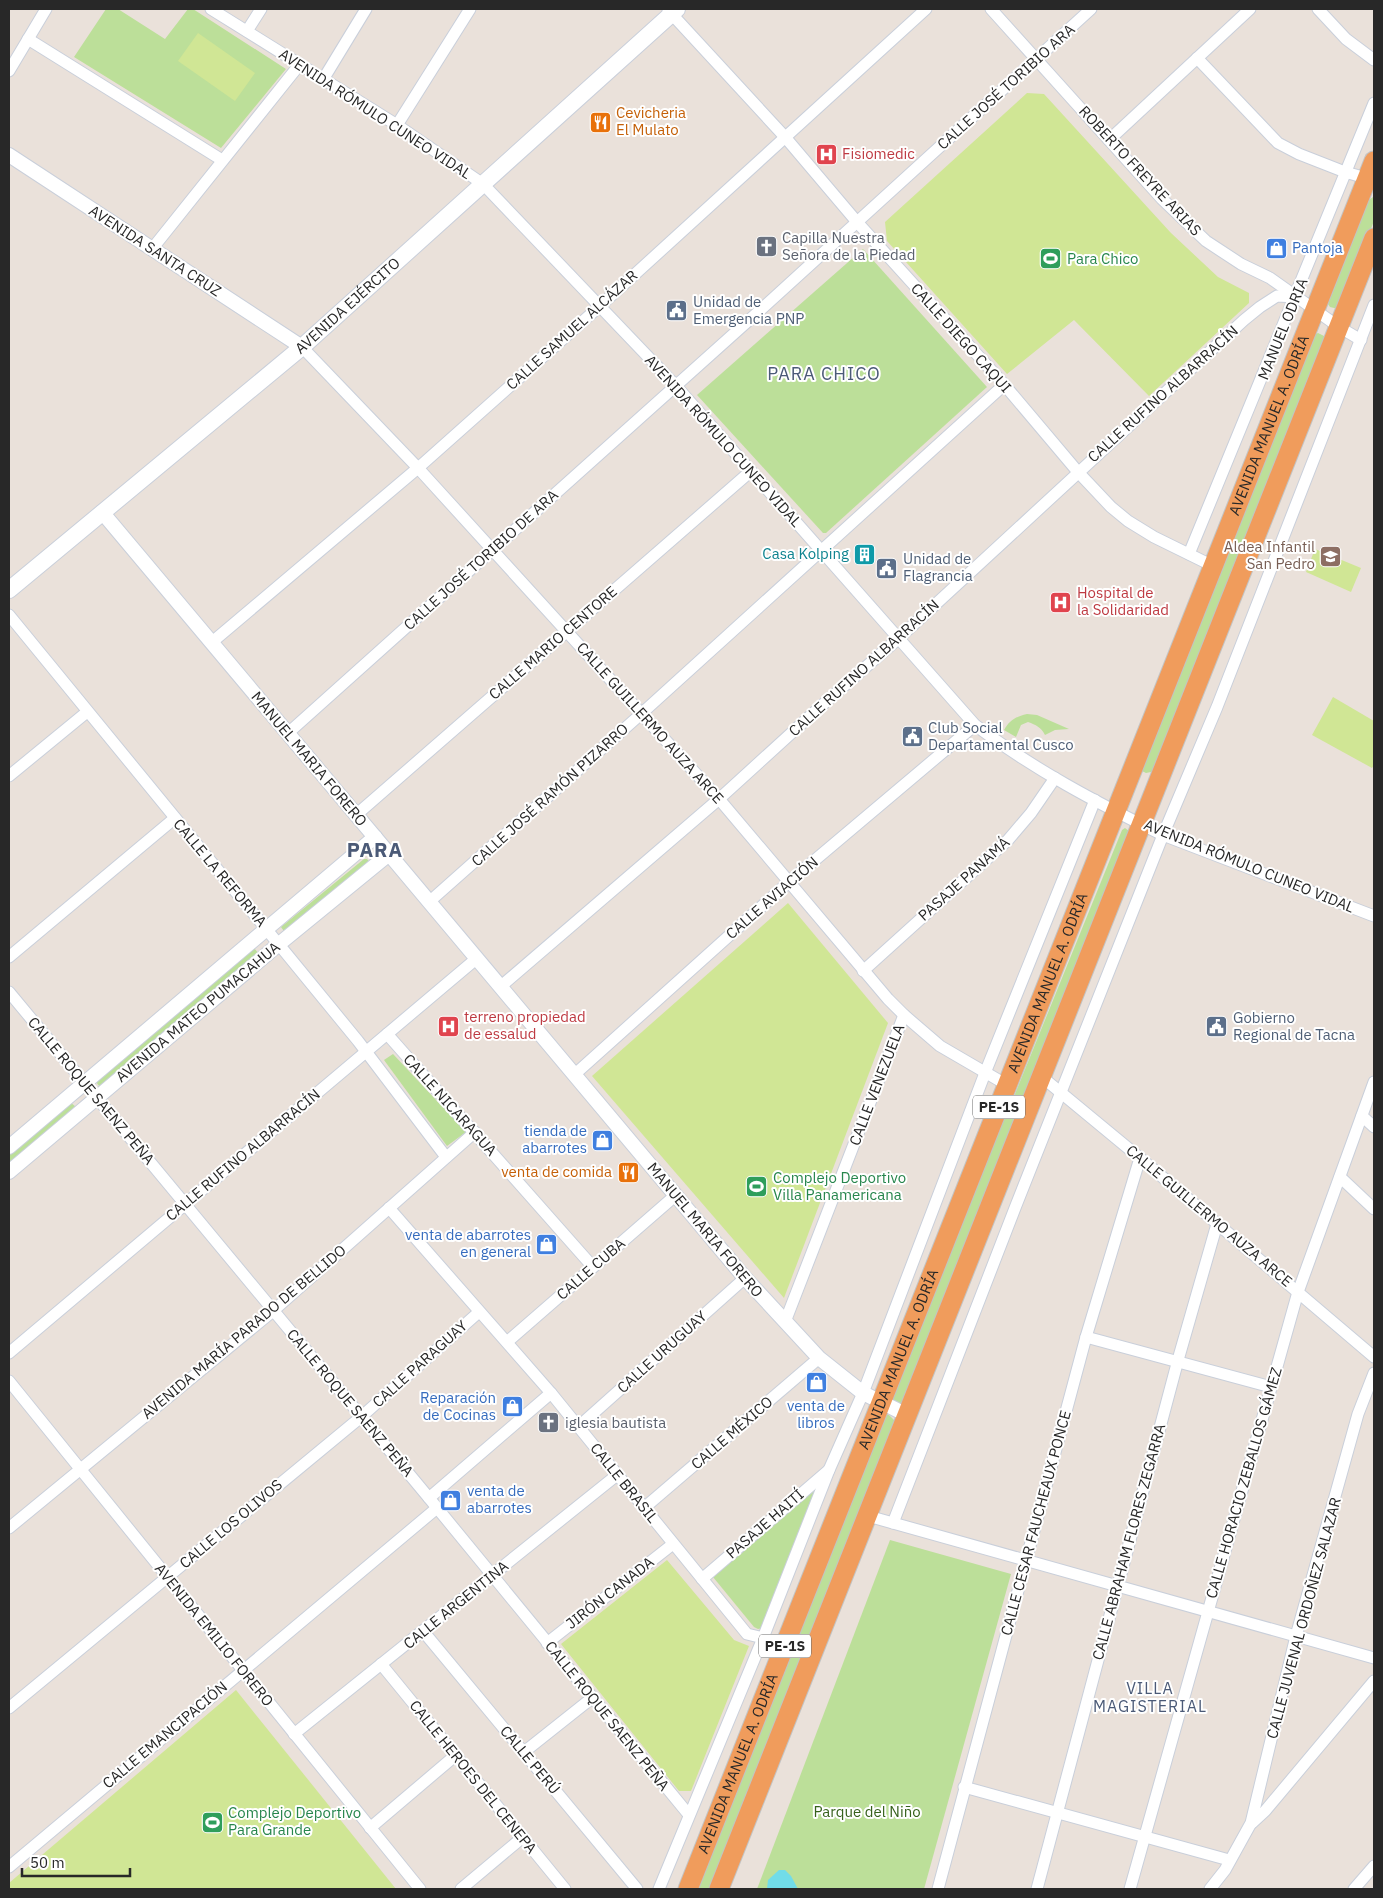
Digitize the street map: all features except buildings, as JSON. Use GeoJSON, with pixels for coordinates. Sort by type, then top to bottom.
{"type":"FeatureCollection","features":[{"type":"Feature","properties":{"kind":"highway","name":"AVENIDA MANUEL A. ODRÍA"},"geometry":{"type":"LineString","coordinates":[[688,1889],[1213,566],[1316,310],[1371,180],[1374,161]]}},
{"type":"Feature","properties":{"kind":"highway","name":"AVENIDA MANUEL A. ODRÍA"},"geometry":{"type":"LineString","coordinates":[[719,1889],[1374,238]]}},
{"type":"Feature","properties":{"kind":"highway"},"geometry":{"type":"LineString","coordinates":[[1000,1102],[1027,1113]]}},
{"type":"Feature","properties":{"kind":"main road","name":"AVENIDA EJÉRCITO"},"geometry":{"type":"LineString","coordinates":[[9,590],[302,347],[671,10]]}},
{"type":"Feature","properties":{"kind":"street"},"geometry":{"type":"LineString","coordinates":[[9,71],[46,9]]}},
{"type":"Feature","properties":{"kind":"street","name":"AVENIDA RÓMULO CUNEO VIDAL"},"geometry":{"type":"LineString","coordinates":[[211,9],[397,125],[482,184],[676,386],[975,725],[1009,751],[1055,778],[1163,835],[1374,916]]}},
{"type":"Feature","properties":{"kind":"street"},"geometry":{"type":"LineString","coordinates":[[247,31],[261,9]]}},
{"type":"Feature","properties":{"kind":"street"},"geometry":{"type":"LineString","coordinates":[[324,78],[366,9]]}},
{"type":"Feature","properties":{"kind":"street"},"geometry":{"type":"LineString","coordinates":[[397,125],[470,9]]}},
{"type":"Feature","properties":{"kind":"street","name":"CALLE SAMUEL ALCÁZAR"},"geometry":{"type":"LineString","coordinates":[[211,643],[418,468],[600,306],[926,9]]}},
{"type":"Feature","properties":{"kind":"street","name":"ROBERTO FREYRE ARIAS"},"geometry":{"type":"LineString","coordinates":[[991,9],[1162,199],[1206,241],[1240,264],[1270,278],[1339,327],[1361,340]]}},
{"type":"Feature","properties":{"kind":"street","name":"CALLE JOSÉ TORIBIO ARA"},"geometry":{"type":"LineString","coordinates":[[676,386],[1091,9]]}},
{"type":"Feature","properties":{"kind":"street"},"geometry":{"type":"LineString","coordinates":[[1109,140],[1250,9]]}},
{"type":"Feature","properties":{"kind":"street"},"geometry":{"type":"LineString","coordinates":[[1318,9],[1346,40],[1374,60]]}},
{"type":"Feature","properties":{"kind":"street","name":"CALLE DIEGO CAQUI"},"geometry":{"type":"LineString","coordinates":[[671,10],[785,137],[857,222],[1004,385],[1078,472],[1111,506],[1128,521],[1154,537],[1213,566]]}},
{"type":"Feature","properties":{"kind":"street"},"geometry":{"type":"LineString","coordinates":[[28,39],[222,160]]}},
{"type":"Feature","properties":{"kind":"street"},"geometry":{"type":"LineString","coordinates":[[1197,58],[1278,143],[1299,154],[1371,180]]}},
{"type":"Feature","properties":{"kind":"street"},"geometry":{"type":"LineString","coordinates":[[152,249],[300,64]]}},
{"type":"Feature","properties":{"kind":"street","name":"MANUEL ODRIA"},"geometry":{"type":"LineString","coordinates":[[1189,554],[1374,103]]}},
{"type":"Feature","properties":{"kind":"street","name":"AVENIDA SANTA CRUZ"},"geometry":{"type":"LineString","coordinates":[[9,155],[302,347]]}},
{"type":"Feature","properties":{"kind":"street","name":"CALLE RUFINO ALBARRACÍN"},"geometry":{"type":"LineString","coordinates":[[500,987],[719,799],[899,638],[1260,307],[1277,296],[1296,297]]}},
{"type":"Feature","properties":{"kind":"street"},"geometry":{"type":"LineString","coordinates":[[893,1523],[1061,1092],[1163,835],[1217,707],[1374,305]]}},
{"type":"Feature","properties":{"kind":"street","name":"CALLE GUILLERMO AUZA ARCE"},"geometry":{"type":"LineString","coordinates":[[302,347],[418,468],[719,799],[790,881],[863,971],[904,1015],[940,1046],[1007,1085]]}},
{"type":"Feature","properties":{"kind":"street","name":"CALLE JOSÉ RAMÓN PIZARRO"},"geometry":{"type":"LineString","coordinates":[[429,902],[641,714],[1004,385]]}},
{"type":"Feature","properties":{"kind":"street","name":"CALLE JOSÉ TORIBIO DE ARA"},"geometry":{"type":"LineString","coordinates":[[287,734],[676,386]]}},
{"type":"Feature","properties":{"kind":"street","name":"CALLE MARIO CENTORE"},"geometry":{"type":"LineString","coordinates":[[356,815],[751,471]]}},
{"type":"Feature","properties":{"kind":"street","name":"MANUEL MARIA FORERO"},"geometry":{"type":"LineString","coordinates":[[102,512],[574,1075],[785,1322],[819,1358],[863,1393],[907,1415]]}},
{"type":"Feature","properties":{"kind":"street","name":"CALLE LA REFORMA"},"geometry":{"type":"LineString","coordinates":[[9,615],[367,1051],[446,1157]]}},
{"type":"Feature","properties":{"kind":"street"},"geometry":{"type":"LineString","coordinates":[[9,776],[87,712]]}},
{"type":"Feature","properties":{"kind":"street","name":"CALLE AVIACIÓN"},"geometry":{"type":"LineString","coordinates":[[574,1075],[790,881],[975,725]]}},
{"type":"Feature","properties":{"kind":"street","name":"PASAJE PANAMÁ"},"geometry":{"type":"LineString","coordinates":[[863,971],[1008,840],[1031,813],[1055,778]]}},
{"type":"Feature","properties":{"kind":"street","name":"AVENIDA MANUEL A. ODRÍA"},"geometry":{"type":"LineString","coordinates":[[659,1889],[763,1638],[829,1470],[863,1393],[985,1073],[1095,800]]}},
{"type":"Feature","properties":{"kind":"street"},"geometry":{"type":"LineString","coordinates":[[9,958],[175,818]]}},
{"type":"Feature","properties":{"kind":"street","name":"AVENIDA MATEO PUMACAHUA"},"geometry":{"type":"LineString","coordinates":[[9,1147],[375,837]]}},
{"type":"Feature","properties":{"kind":"street","name":"AVENIDA MATEO PUMACAHUA"},"geometry":{"type":"LineString","coordinates":[[9,1172],[279,944],[389,854]]}},
{"type":"Feature","properties":{"kind":"street","name":"CALLE RUFINO ALBARRACÍN"},"geometry":{"type":"LineString","coordinates":[[9,1352],[476,958]]}},
{"type":"Feature","properties":{"kind":"street","name":"CALLE ROQUE SAENZ PEÑA"},"geometry":{"type":"LineString","coordinates":[[9,992],[689,1815]]}},
{"type":"Feature","properties":{"kind":"street","name":"CALLE VENEZUELA"},"geometry":{"type":"LineString","coordinates":[[785,1322],[904,1015]]}},
{"type":"Feature","properties":{"kind":"street","name":"CALLE NICARAGUA"},"geometry":{"type":"LineString","coordinates":[[387,1034],[593,1267]]}},
{"type":"Feature","properties":{"kind":"street","name":"CALLE GUILLERMO AUZA ARCE"},"geometry":{"type":"LineString","coordinates":[[1042,1077],[1374,1357]]}},
{"type":"Feature","properties":{"kind":"street","name":"CALLE HORACIO ZEBALLOS GÁMEZ"},"geometry":{"type":"LineString","coordinates":[[1130,1889],[1298,1292],[1374,1082]]}},
{"type":"Feature","properties":{"kind":"street"},"geometry":{"type":"LineString","coordinates":[[1362,1116],[1374,1127]]}},
{"type":"Feature","properties":{"kind":"street","name":"AVENIDA MARÍA PARADO DE BELLIDO"},"geometry":{"type":"LineString","coordinates":[[9,1528],[273,1310],[475,1132]]}},
{"type":"Feature","properties":{"kind":"street","name":"CALLE CESAR FAUCHEAUX PONCE"},"geometry":{"type":"LineString","coordinates":[[938,1889],[1086,1337],[1140,1158]]}},
{"type":"Feature","properties":{"kind":"street"},"geometry":{"type":"LineString","coordinates":[[1340,1177],[1374,1209]]}},
{"type":"Feature","properties":{"kind":"street","name":"CALLE CUBA"},"geometry":{"type":"LineString","coordinates":[[507,1342],[676,1195]]}},
{"type":"Feature","properties":{"kind":"street","name":"CALLE BRASIL"},"geometry":{"type":"LineString","coordinates":[[389,1208],[551,1394],[747,1634],[763,1638]]}},
{"type":"Feature","properties":{"kind":"street","name":"CALLE ABRAHAM FLORES ZEGARRA"},"geometry":{"type":"LineString","coordinates":[[1036,1889],[1178,1360],[1217,1224]]}},
{"type":"Feature","properties":{"kind":"street","name":"CALLE URUGUAY"},"geometry":{"type":"LineString","coordinates":[[578,1427],[746,1278]]}},
{"type":"Feature","properties":{"kind":"street","name":"CALLE PARAGUAY"},"geometry":{"type":"LineString","coordinates":[[361,1417],[479,1312]]}},
{"type":"Feature","properties":{"kind":"street"},"geometry":{"type":"LineString","coordinates":[[1086,1337],[1178,1360],[1271,1387]]}},
{"type":"Feature","properties":{"kind":"street","name":"CALLE MÉXICO"},"geometry":{"type":"LineString","coordinates":[[644,1508],[819,1358]]}},
{"type":"Feature","properties":{"kind":"street","name":"CALLE JUVENAL ORDOÑEZ SALAZAR"},"geometry":{"type":"LineString","coordinates":[[1210,1889],[1225,1870],[1229,1860],[1252,1823],[1296,1636],[1358,1414],[1374,1373]]}},
{"type":"Feature","properties":{"kind":"street","name":"AVENIDA EMILIO FORERO"},"geometry":{"type":"LineString","coordinates":[[9,1381],[420,1889]]}},
{"type":"Feature","properties":{"kind":"street"},"geometry":{"type":"LineString","coordinates":[[428,1498],[551,1394]]}},
{"type":"Feature","properties":{"kind":"street","name":"CALLE LOS OLIVOS"},"geometry":{"type":"LineString","coordinates":[[11,1703],[361,1417]]}},
{"type":"Feature","properties":{"kind":"street","name":"PASAJE HAITÍ"},"geometry":{"type":"LineString","coordinates":[[702,1579],[829,1470]]}},
{"type":"Feature","properties":{"kind":"street","name":"CALLE ARGENTINA"},"geometry":{"type":"LineString","coordinates":[[294,1734],[617,1475]]}},
{"type":"Feature","properties":{"kind":"street","name":"CALLE EMANCIPACIÓN"},"geometry":{"type":"LineString","coordinates":[[9,1867],[437,1508]]}},
{"type":"Feature","properties":{"kind":"street"},"geometry":{"type":"LineString","coordinates":[[868,1516],[1374,1658]]}},
{"type":"Feature","properties":{"kind":"street","name":"JIRÓN CANADA"},"geometry":{"type":"LineString","coordinates":[[547,1643],[673,1544]]}},
{"type":"Feature","properties":{"kind":"street","name":"CALLE PERÚ"},"geometry":{"type":"LineString","coordinates":[[423,1631],[637,1889]]}},
{"type":"Feature","properties":{"kind":"street","name":"CALLE HEROES DEL CENEPA"},"geometry":{"type":"LineString","coordinates":[[382,1664],[565,1889]]}},
{"type":"Feature","properties":{"kind":"street"},"geometry":{"type":"LineString","coordinates":[[1252,1823],[1265,1811],[1374,1680]]}},
{"type":"Feature","properties":{"kind":"street"},"geometry":{"type":"LineString","coordinates":[[524,1752],[592,1698]]}},
{"type":"Feature","properties":{"kind":"street"},"geometry":{"type":"LineString","coordinates":[[370,1828],[456,1755]]}},
{"type":"Feature","properties":{"kind":"street"},"geometry":{"type":"LineString","coordinates":[[964,1787],[1229,1860]]}},
{"type":"Feature","properties":{"kind":"street"},"geometry":{"type":"LineString","coordinates":[[461,1889],[522,1837]]}},
{"type":"Feature","properties":{"kind":"street"},"geometry":{"type":"LineString","coordinates":[[1360,1887],[1374,1866]]}},
{"type":"Feature","properties":{"kind":"green space"},"geometry":{"type":"Polygon","coordinates":[[[106,9],[118,9],[165,39],[188,9],[193,9],[286,69],[221,148],[74,57],[106,9]]]}},
{"type":"Feature","properties":{"kind":"green space"},"geometry":{"type":"Polygon","coordinates":[[[198,33],[255,73],[235,101],[178,61],[198,33]]]}},
{"type":"Feature","properties":{"kind":"green space","name":"Para Chico"},"geometry":{"type":"Polygon","coordinates":[[[1027,93],[1044,94],[1171,233],[1218,277],[1249,293],[1249,303],[1149,396],[1074,320],[1007,374],[887,241],[885,222],[1027,93]]]}},
{"type":"Feature","properties":{"kind":"green space"},"geometry":{"type":"Polygon","coordinates":[[[1373,197],[1374,221],[1341,305],[1338,309],[1330,307],[1328,304],[1369,200],[1373,197]]]}},
{"type":"Feature","properties":{"kind":"green space"},"geometry":{"type":"Polygon","coordinates":[[[863,249],[987,387],[826,533],[823,533],[697,395],[863,249]]]}},
{"type":"Feature","properties":{"kind":"green space"},"geometry":{"type":"Polygon","coordinates":[[[1318,333],[1324,336],[1327,341],[1156,771],[1146,773],[1140,770],[1312,336],[1318,333]]]}},
{"type":"Feature","properties":{"kind":"green space"},"geometry":{"type":"Polygon","coordinates":[[[1315,549],[1361,568],[1351,592],[1306,572],[1315,549]]]}},
{"type":"Feature","properties":{"kind":"green space"},"geometry":{"type":"Polygon","coordinates":[[[1333,697],[1374,721],[1374,765],[1372,768],[1312,735],[1333,697]]]}},
{"type":"Feature","properties":{"kind":"green space"},"geometry":{"type":"Polygon","coordinates":[[[1027,714],[1037,715],[1069,729],[1055,730],[1045,735],[1042,730],[1028,722],[1021,725],[1016,737],[1004,730],[1013,719],[1027,714]]]}},
{"type":"Feature","properties":{"kind":"green space"},"geometry":{"type":"Polygon","coordinates":[[[1125,828],[1129,831],[1024,1098],[1016,1099],[1015,1094],[1122,830],[1125,828]]]}},
{"type":"Feature","properties":{"kind":"green space"},"geometry":{"type":"Polygon","coordinates":[[[364,859],[367,859],[372,865],[286,934],[281,927],[364,859]]]}},
{"type":"Feature","properties":{"kind":"green space","name":"Complejo Deportivo Villa Panamericana"},"geometry":{"type":"Polygon","coordinates":[[[788,903],[888,1023],[784,1298],[592,1076],[788,903]]]}},
{"type":"Feature","properties":{"kind":"green space"},"geometry":{"type":"Polygon","coordinates":[[[254,948],[259,954],[100,1087],[96,1082],[254,948]]]}},
{"type":"Feature","properties":{"kind":"green space"},"geometry":{"type":"Polygon","coordinates":[[[393,1054],[466,1132],[447,1146],[384,1060],[393,1054]]]}},
{"type":"Feature","properties":{"kind":"green space"},"geometry":{"type":"Polygon","coordinates":[[[70,1102],[76,1107],[9,1166],[9,1155],[70,1102]]]}},
{"type":"Feature","properties":{"kind":"green space"},"geometry":{"type":"Polygon","coordinates":[[[1009,1115],[1014,1118],[1015,1124],[903,1405],[897,1406],[890,1399],[1003,1120],[1009,1115]]]}},
{"type":"Feature","properties":{"kind":"green space"},"geometry":{"type":"Polygon","coordinates":[[[886,1415],[889,1415],[894,1420],[895,1425],[711,1889],[696,1889],[886,1415]]]}},
{"type":"Feature","properties":{"kind":"green space"},"geometry":{"type":"Polygon","coordinates":[[[818,1486],[763,1628],[758,1629],[754,1627],[713,1577],[714,1572],[818,1486]]]}},
{"type":"Feature","properties":{"kind":"green space","name":"Parque del Niño"},"geometry":{"type":"Polygon","coordinates":[[[890,1540],[1011,1574],[924,1889],[757,1889],[890,1540]]]}},
{"type":"Feature","properties":{"kind":"green space"},"geometry":{"type":"Polygon","coordinates":[[[667,1560],[734,1640],[749,1646],[691,1791],[679,1791],[561,1644],[667,1560]]]}},
{"type":"Feature","properties":{"kind":"green space","name":"Complejo Deportivo Para Grande"},"geometry":{"type":"Polygon","coordinates":[[[236,1690],[396,1889],[9,1889],[9,1883],[236,1690]]]}},
{"type":"Feature","properties":{"kind":"water"},"geometry":{"type":"Polygon","coordinates":[[[779,1870],[785,1870],[791,1876],[798,1889],[767,1889],[768,1880],[779,1870]]]}},
{"type":"Feature","properties":{"kind":"place","name":"Cevicheria El Mulato"},"geometry":{"type":"Point","coordinates":[600,122]}},
{"type":"Feature","properties":{"kind":"place","name":"Fisiomedic"},"geometry":{"type":"Point","coordinates":[826,154]}},
{"type":"Feature","properties":{"kind":"place","name":"Capilla Nuestra Señora de la Piedad"},"geometry":{"type":"Point","coordinates":[766,247]}},
{"type":"Feature","properties":{"kind":"place","name":"Pantoja"},"geometry":{"type":"Point","coordinates":[1276,248]}},
{"type":"Feature","properties":{"kind":"place","name":"Para Chico"},"geometry":{"type":"Point","coordinates":[1051,259]}},
{"type":"Feature","properties":{"kind":"place","name":"Unidad de Emergencia PNP"},"geometry":{"type":"Point","coordinates":[677,311]}},
{"type":"Feature","properties":{"kind":"place","name":"Casa Kolping"},"geometry":{"type":"Point","coordinates":[865,554]}},
{"type":"Feature","properties":{"kind":"place","name":"Aldea Infantil San Pedro"},"geometry":{"type":"Point","coordinates":[1331,556]}},
{"type":"Feature","properties":{"kind":"place","name":"Unidad de Flagrancia"},"geometry":{"type":"Point","coordinates":[887,568]}},
{"type":"Feature","properties":{"kind":"place","name":"Hospital de la Solidaridad"},"geometry":{"type":"Point","coordinates":[1061,602]}},
{"type":"Feature","properties":{"kind":"place","name":"Club Social Departamental Cusco"},"geometry":{"type":"Point","coordinates":[912,737]}},
{"type":"Feature","properties":{"kind":"place","name":"terreno propiedad de essalud"},"geometry":{"type":"Point","coordinates":[448,1026]}},
{"type":"Feature","properties":{"kind":"place","name":"Gobierno Regional de Tacna"},"geometry":{"type":"Point","coordinates":[1217,1027]}},
{"type":"Feature","properties":{"kind":"place","name":"tienda de abarrotes"},"geometry":{"type":"Point","coordinates":[603,1140]}},
{"type":"Feature","properties":{"kind":"place","name":"venta de comida"},"geometry":{"type":"Point","coordinates":[628,1172]}},
{"type":"Feature","properties":{"kind":"place","name":"Complejo Deportivo Villa Panamericana"},"geometry":{"type":"Point","coordinates":[757,1187]}},
{"type":"Feature","properties":{"kind":"place","name":"venta de abarrotes en general"},"geometry":{"type":"Point","coordinates":[547,1244]}},
{"type":"Feature","properties":{"kind":"place","name":"venta de libros"},"geometry":{"type":"Point","coordinates":[816,1383]}},
{"type":"Feature","properties":{"kind":"place","name":"Reparación de Cocinas"},"geometry":{"type":"Point","coordinates":[512,1407]}},
{"type":"Feature","properties":{"kind":"place","name":"iglesia bautista"},"geometry":{"type":"Point","coordinates":[549,1423]}},
{"type":"Feature","properties":{"kind":"place","name":"venta de abarrotes"},"geometry":{"type":"Point","coordinates":[451,1500]}},
{"type":"Feature","properties":{"kind":"place","name":"Complejo Deportivo Para Grande"},"geometry":{"type":"Point","coordinates":[212,1822]}},
{"type":"Feature","properties":{"kind":"district","name":"PARA CHICO"},"geometry":{"type":"Point","coordinates":[824,374]}},
{"type":"Feature","properties":{"kind":"district","name":"PARA"},"geometry":{"type":"Point","coordinates":[375,850]}},
{"type":"Feature","properties":{"kind":"district","name":"VILLA MAGISTERIAL"},"geometry":{"type":"Point","coordinates":[1150,1697]}}]}
